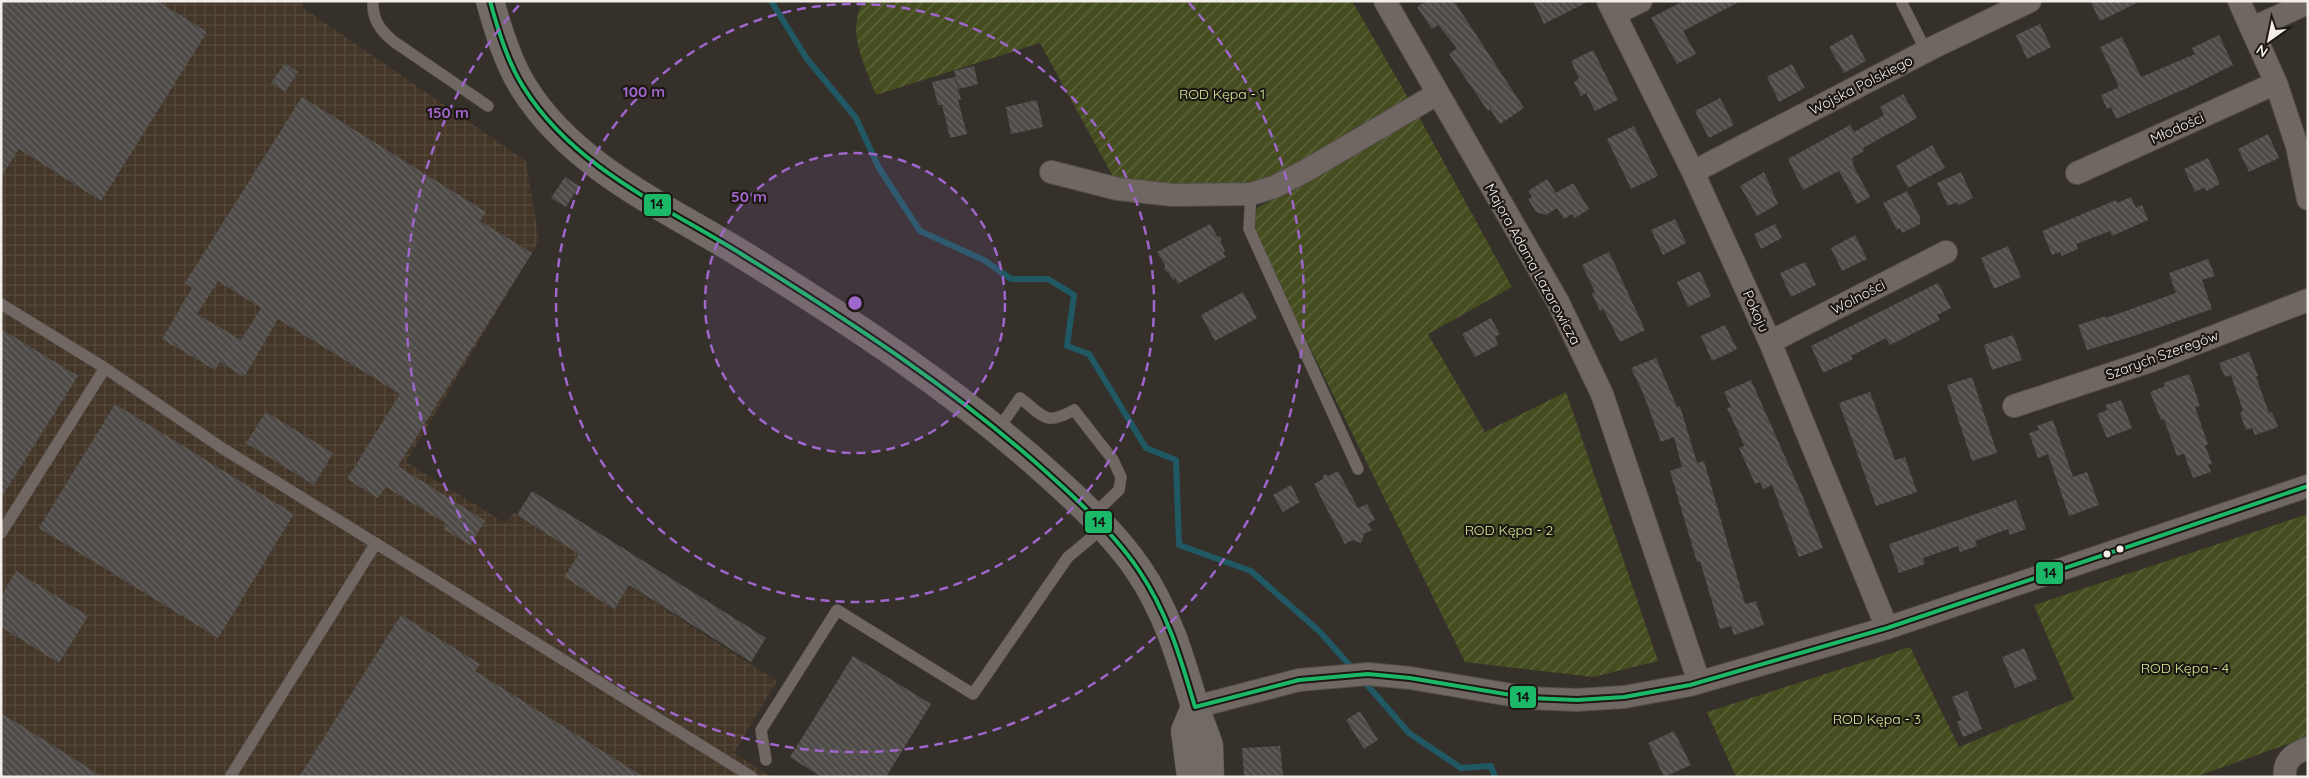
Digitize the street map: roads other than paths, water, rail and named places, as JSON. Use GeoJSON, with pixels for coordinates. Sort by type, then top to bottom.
{"type":"FeatureCollection","features":[{"type":"Feature","properties":{"kind":"street"},"geometry":{"type":"LineString","coordinates":[[490,1],[507,51],[523,87],[547,120],[566,140],[608,174],[697,226],[836,314],[940,387],[1032,459],[1098,522],[1138,568],[1175,640],[1195,707],[1209,745],[1210,777]]}},
{"type":"Feature","properties":{"kind":"street","name":"Majora Adama Lazarowicza"},"geometry":{"type":"LineString","coordinates":[[1385,1],[1558,302],[1602,394],[1699,682]]}},
{"type":"Feature","properties":{"kind":"street"},"geometry":{"type":"LineString","coordinates":[[1611,8],[1641,1]]}},
{"type":"Feature","properties":{"kind":"street","name":"Wojska Polskiego"},"geometry":{"type":"LineString","coordinates":[[1694,172],[1926,52],[2030,1]]}},
{"type":"Feature","properties":{"kind":"street"},"geometry":{"type":"LineString","coordinates":[[2239,1],[2302,145],[2308,199]]}},
{"type":"Feature","properties":{"kind":"street"},"geometry":{"type":"LineString","coordinates":[[2252,28],[2308,2]]}},
{"type":"Feature","properties":{"kind":"street","name":"Pokoju"},"geometry":{"type":"LineString","coordinates":[[1611,8],[1694,172],[1770,342],[1887,628]]}},
{"type":"Feature","properties":{"kind":"street","name":"Młodości"},"geometry":{"type":"LineString","coordinates":[[2077,173],[2276,83]]}},
{"type":"Feature","properties":{"kind":"street"},"geometry":{"type":"LineString","coordinates":[[1051,172],[1118,188],[1173,195],[1251,194],[1274,187],[1307,170],[1438,94]]}},
{"type":"Feature","properties":{"kind":"street","name":"Wolności"},"geometry":{"type":"LineString","coordinates":[[1770,342],[1946,252]]}},
{"type":"Feature","properties":{"kind":"street","name":"Szarych Szeregów"},"geometry":{"type":"LineString","coordinates":[[2014,406],[2153,360],[2308,300]]}},
{"type":"Feature","properties":{"kind":"street"},"geometry":{"type":"LineString","coordinates":[[1195,707],[1298,680],[1368,674],[1410,678],[1529,698],[1578,700],[1624,697],[1699,682],[1887,628],[2308,486]]}},
{"type":"Feature","properties":{"kind":"street"},"geometry":{"type":"LineString","coordinates":[[1191,777],[1186,731],[1195,707]]}},
{"type":"Feature","properties":{"kind":"street"},"geometry":{"type":"LineString","coordinates":[[2285,777],[2286,764],[2291,756],[2308,748]]}},
{"type":"Feature","properties":{"kind":"lane"},"geometry":{"type":"LineString","coordinates":[[373,1],[375,20],[382,31],[393,41],[488,106]]}},
{"type":"Feature","properties":{"kind":"lane"},"geometry":{"type":"LineString","coordinates":[[1901,1],[1926,52]]}},
{"type":"Feature","properties":{"kind":"lane"},"geometry":{"type":"LineString","coordinates":[[1251,194],[1249,229],[1358,469]]}},
{"type":"Feature","properties":{"kind":"lane"},"geometry":{"type":"LineString","coordinates":[[1,304],[105,368],[222,448],[752,777]]}},
{"type":"Feature","properties":{"kind":"lane"},"geometry":{"type":"LineString","coordinates":[[1,534],[105,368]]}},
{"type":"Feature","properties":{"kind":"lane"},"geometry":{"type":"LineString","coordinates":[[766,760],[761,730],[837,610],[973,694],[1068,557],[1098,522],[1119,490],[1121,477],[1113,460],[1074,410],[1057,420],[1050,420],[1020,398],[997,430]]}},
{"type":"Feature","properties":{"kind":"lane"},"geometry":{"type":"LineString","coordinates":[[230,777],[376,543]]}},
{"type":"Feature","properties":{"kind":"waterway"},"geometry":{"type":"LineString","coordinates":[[771,1],[807,59],[856,118],[879,168],[920,231],[984,260],[1011,279],[1048,279],[1074,295],[1067,346],[1089,354],[1146,448],[1176,460],[1179,545],[1251,571],[1319,631],[1353,669]]}},
{"type":"Feature","properties":{"kind":"waterway"},"geometry":{"type":"LineString","coordinates":[[1363,680],[1409,733],[1461,768],[1491,766],[1495,777]]}},
{"type":"Feature","properties":{"kind":"park label","name":"ROD Kępa - 1"},"geometry":{"type":"Point","coordinates":[1222,94]}},
{"type":"Feature","properties":{"kind":"park label","name":"ROD Kępa - 2"},"geometry":{"type":"Point","coordinates":[1509,530]}},
{"type":"Feature","properties":{"kind":"park label","name":"ROD Kępa - 4"},"geometry":{"type":"Point","coordinates":[2185,668]}},
{"type":"Feature","properties":{"kind":"park label","name":"ROD Kępa - 3"},"geometry":{"type":"Point","coordinates":[1877,719]}}]}
